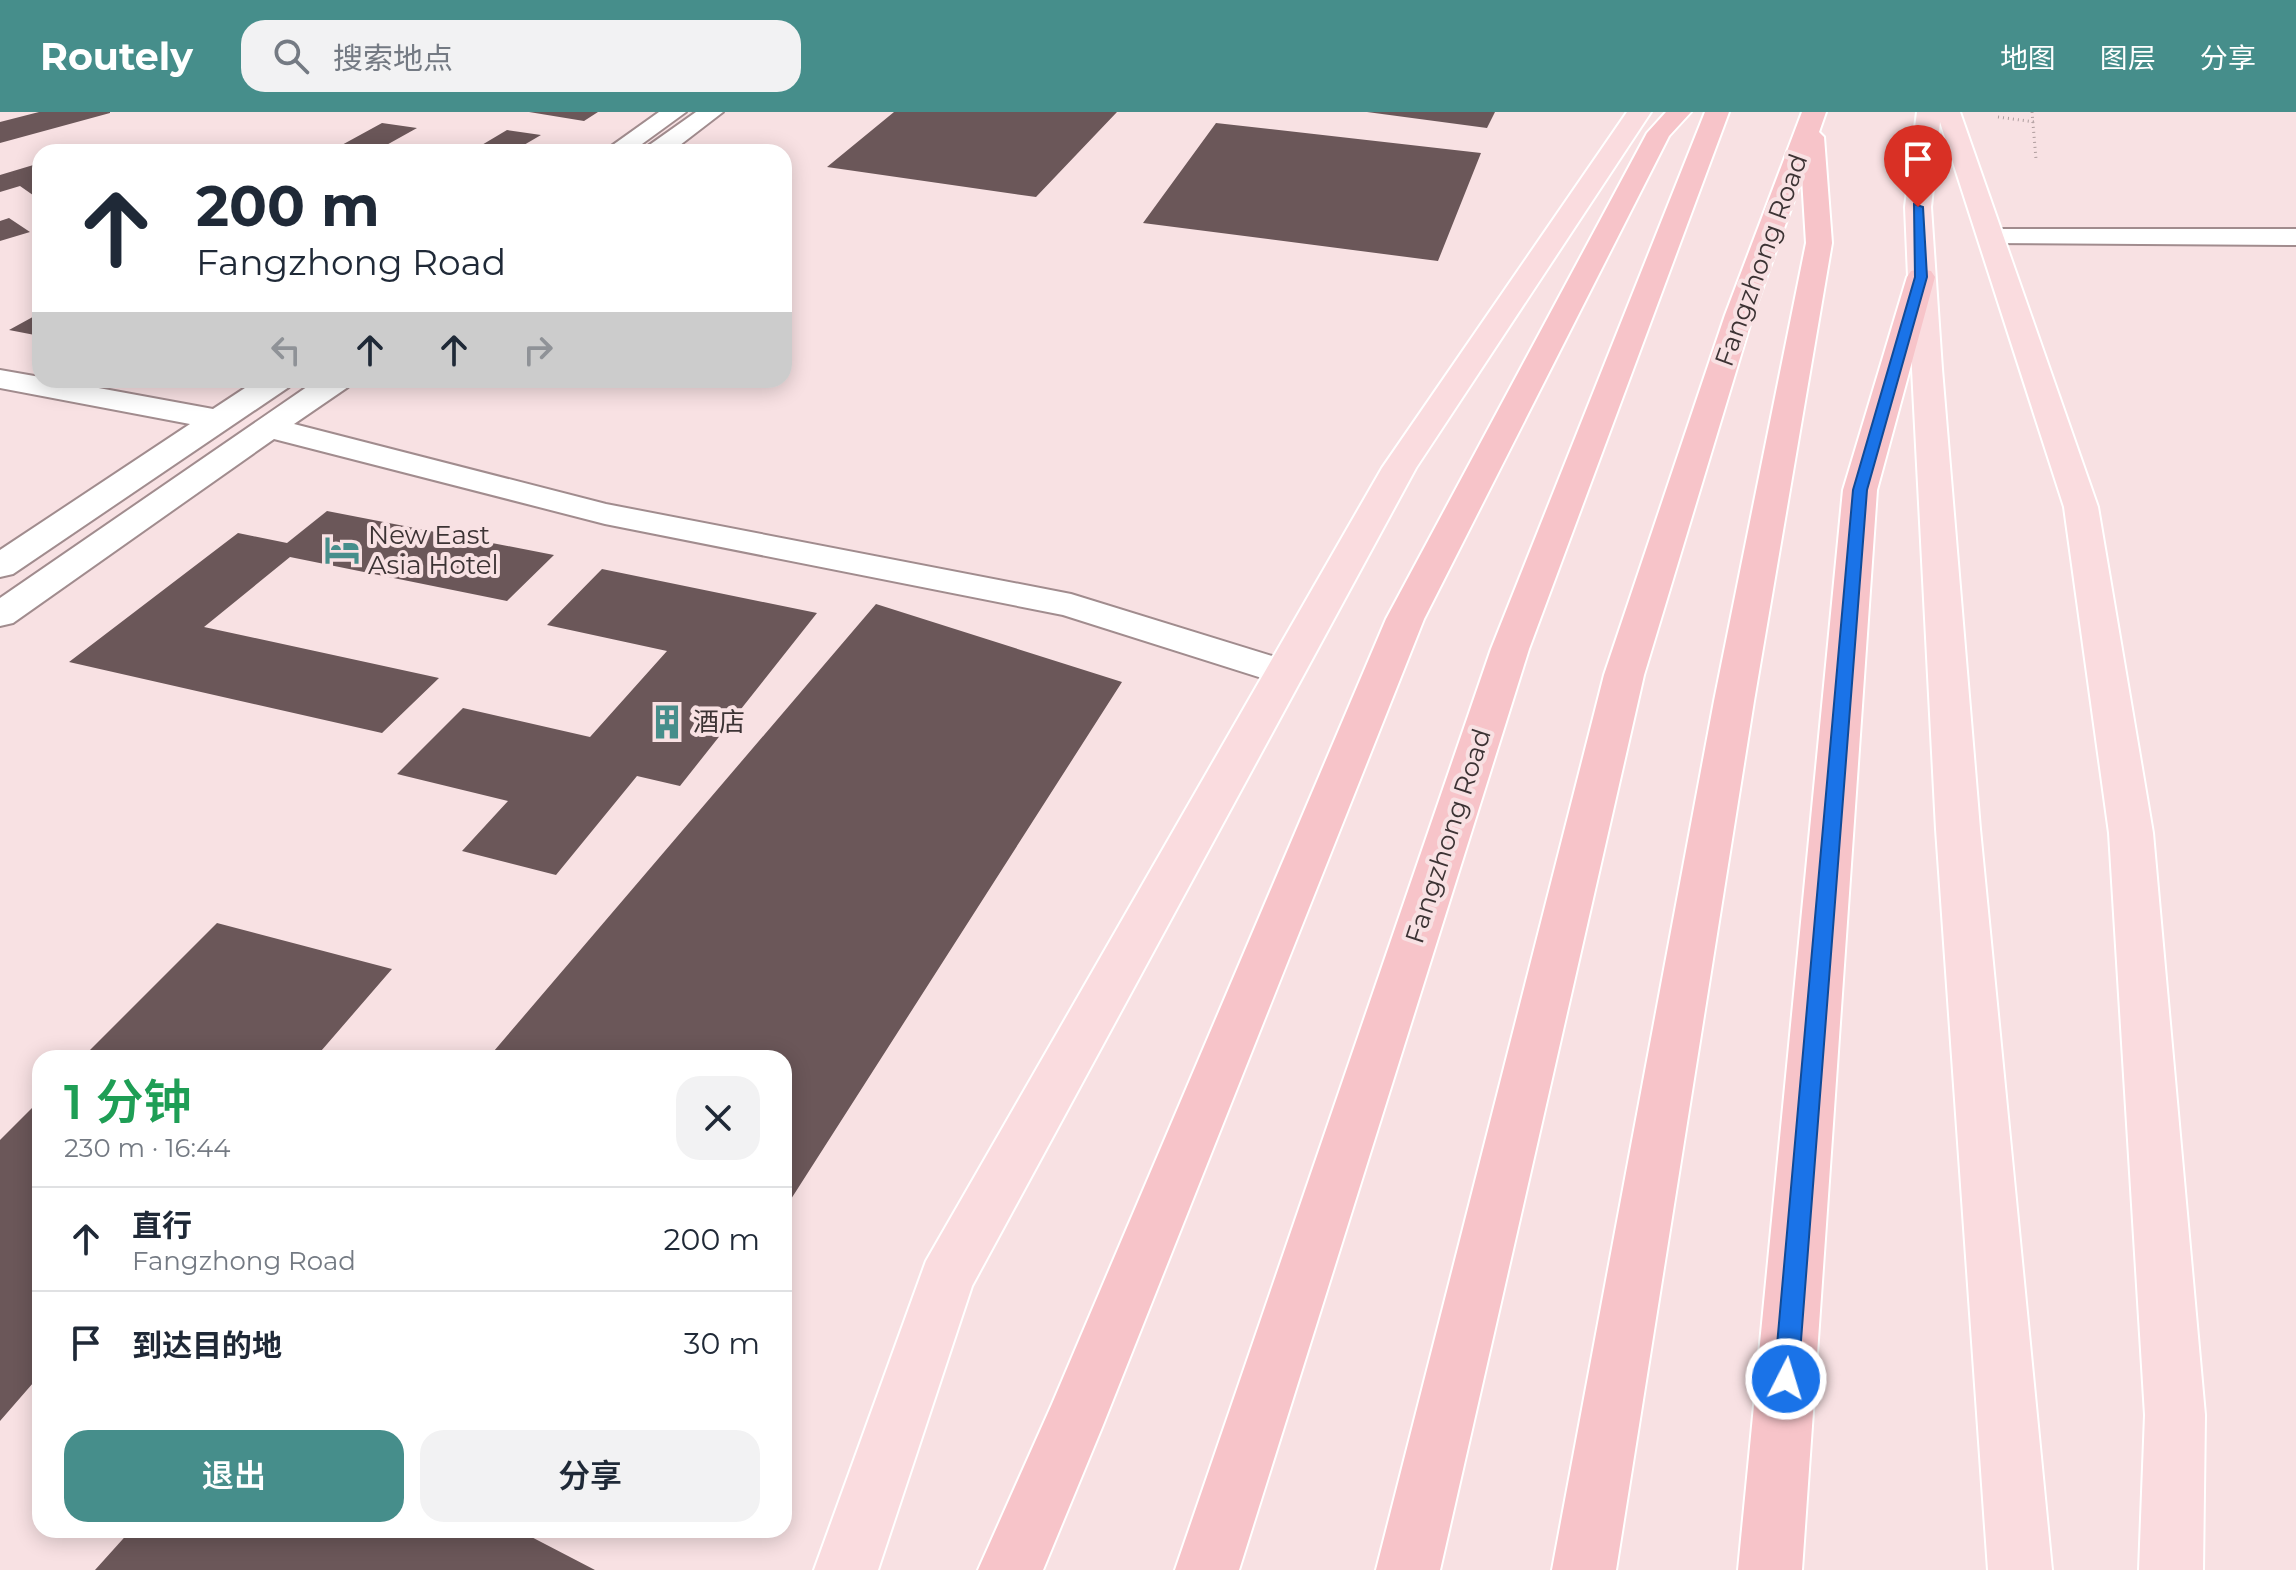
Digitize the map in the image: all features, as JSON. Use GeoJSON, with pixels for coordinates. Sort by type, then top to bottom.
{"type":"FeatureCollection","features":[{"type":"Feature","properties":{"kind":"highway"},"geometry":{"type":"LineString","coordinates":[[1010,1570],[1405,619],[1659,133],[1679,112]]}},
{"type":"Feature","properties":{"kind":"highway","name":"Fangzhong Road"},"geometry":{"type":"LineString","coordinates":[[1207,1570],[1510,649],[1717,112]]}},
{"type":"Feature","properties":{"kind":"highway"},"geometry":{"type":"LineString","coordinates":[[1584,1570],[1734,701],[1819,243],[1813,118]]}},
{"type":"Feature","properties":{"kind":"highway","name":"Fangzhong Road"},"geometry":{"type":"LineString","coordinates":[[1408,1570],[1624,675],[1739,315],[1813,118]]}},
{"type":"Feature","properties":{"kind":"highway"},"geometry":{"type":"LineString","coordinates":[[1770,1570],[1860,490],[1921,277]]}},
{"type":"Feature","properties":{"kind":"main road"},"geometry":{"type":"LineString","coordinates":[[846,1570],[946,1279],[1399,468],[1639,112]]}},
{"type":"Feature","properties":{"kind":"main road"},"geometry":{"type":"LineString","coordinates":[[1929,112],[1918,207],[1921,277],[1958,829],[2020,1570]]}},
{"type":"Feature","properties":{"kind":"main road"},"geometry":{"type":"LineString","coordinates":[[1948,112],[2081,507],[2131,833],[2175,1415],[2171,1570]]}},
{"type":"Feature","properties":{"kind":"street"},"geometry":{"type":"LineString","coordinates":[[627,144],[674,112]]}},
{"type":"Feature","properties":{"kind":"street"},"geometry":{"type":"LineString","coordinates":[[666,144],[711,112]]}},
{"type":"Feature","properties":{"kind":"street"},"geometry":{"type":"LineString","coordinates":[[1991,237],[2296,237]]}},
{"type":"Feature","properties":{"kind":"street"},"geometry":{"type":"LineString","coordinates":[[0,379],[32,385]]}},
{"type":"Feature","properties":{"kind":"street"},"geometry":{"type":"LineString","coordinates":[[48,388],[219,420]]}},
{"type":"Feature","properties":{"kind":"street"},"geometry":{"type":"LineString","coordinates":[[0,566],[266,388]]}},
{"type":"Feature","properties":{"kind":"street"},"geometry":{"type":"LineString","coordinates":[[0,615],[326,388]]}},
{"type":"Feature","properties":{"kind":"street"},"geometry":{"type":"LineString","coordinates":[[270,428],[605,514],[1071,605],[1284,673]]}},
{"type":"Feature","properties":{"kind":"path"},"geometry":{"type":"LineString","coordinates":[[2032,112],[2036,159]]}},
{"type":"Feature","properties":{"kind":"building"},"geometry":{"type":"Polygon","coordinates":[[[39,112],[110,113],[0,143],[0,122],[39,112]]]}},
{"type":"Feature","properties":{"kind":"building"},"geometry":{"type":"Polygon","coordinates":[[[529,112],[598,112],[584,121],[529,112]]]}},
{"type":"Feature","properties":{"kind":"building"},"geometry":{"type":"Polygon","coordinates":[[[894,112],[1117,112],[1036,197],[827,167],[894,112]]]}},
{"type":"Feature","properties":{"kind":"building"},"geometry":{"type":"Polygon","coordinates":[[[1367,112],[1495,112],[1487,128],[1367,112]]]}},
{"type":"Feature","properties":{"kind":"building"},"geometry":{"type":"Polygon","coordinates":[[[382,123],[417,128],[388,144],[344,144],[382,123]]]}},
{"type":"Feature","properties":{"kind":"building"},"geometry":{"type":"Polygon","coordinates":[[[1216,123],[1481,153],[1438,261],[1143,223],[1216,123]]]}},
{"type":"Feature","properties":{"kind":"building"},"geometry":{"type":"Polygon","coordinates":[[[507,130],[541,135],[526,144],[483,144],[507,130]]]}},
{"type":"Feature","properties":{"kind":"building"},"geometry":{"type":"Polygon","coordinates":[[[32,165],[32,194],[20,186],[0,192],[0,175],[32,165]]]}},
{"type":"Feature","properties":{"kind":"building"},"geometry":{"type":"Polygon","coordinates":[[[9,218],[30,232],[0,241],[0,221],[9,218]]]}},
{"type":"Feature","properties":{"kind":"building"},"geometry":{"type":"Polygon","coordinates":[[[32,317],[32,334],[9,330],[32,317]]]}},
{"type":"Feature","properties":{"kind":"building"},"geometry":{"type":"Polygon","coordinates":[[[327,511],[554,555],[507,601],[290,557],[204,627],[439,678],[382,733],[69,662],[238,533],[287,543],[327,511]]]}},
{"type":"Feature","properties":{"kind":"building","name":"酒店"},"geometry":{"type":"Polygon","coordinates":[[[602,569],[817,613],[680,786],[637,776],[556,875],[462,851],[508,801],[397,774],[463,708],[590,737],[667,651],[547,625],[602,569]]]}},
{"type":"Feature","properties":{"kind":"building"},"geometry":{"type":"Polygon","coordinates":[[[876,604],[1122,682],[792,1198],[792,1050],[495,1050],[876,604]]]}},
{"type":"Feature","properties":{"kind":"building"},"geometry":{"type":"Polygon","coordinates":[[[217,923],[392,969],[322,1050],[90,1050],[217,923]]]}},
{"type":"Feature","properties":{"kind":"building"},"geometry":{"type":"Polygon","coordinates":[[[32,1108],[32,1384],[0,1421],[0,1140],[32,1108]]]}},
{"type":"Feature","properties":{"kind":"building"},"geometry":{"type":"Polygon","coordinates":[[[124,1538],[533,1538],[595,1570],[95,1570],[124,1538]]]}},
{"type":"Feature","properties":{"kind":"place","name":"New East Asia Hotel"},"geometry":{"type":"Point","coordinates":[342,550]}},
{"type":"Feature","properties":{"kind":"place","name":"酒店"},"geometry":{"type":"Point","coordinates":[667,722]}},
{"type":"Feature","properties":{"kind":"route"},"geometry":{"type":"LineString","coordinates":[[1786,1379],[1860,490],[1921,277],[1918,207]]}}]}
